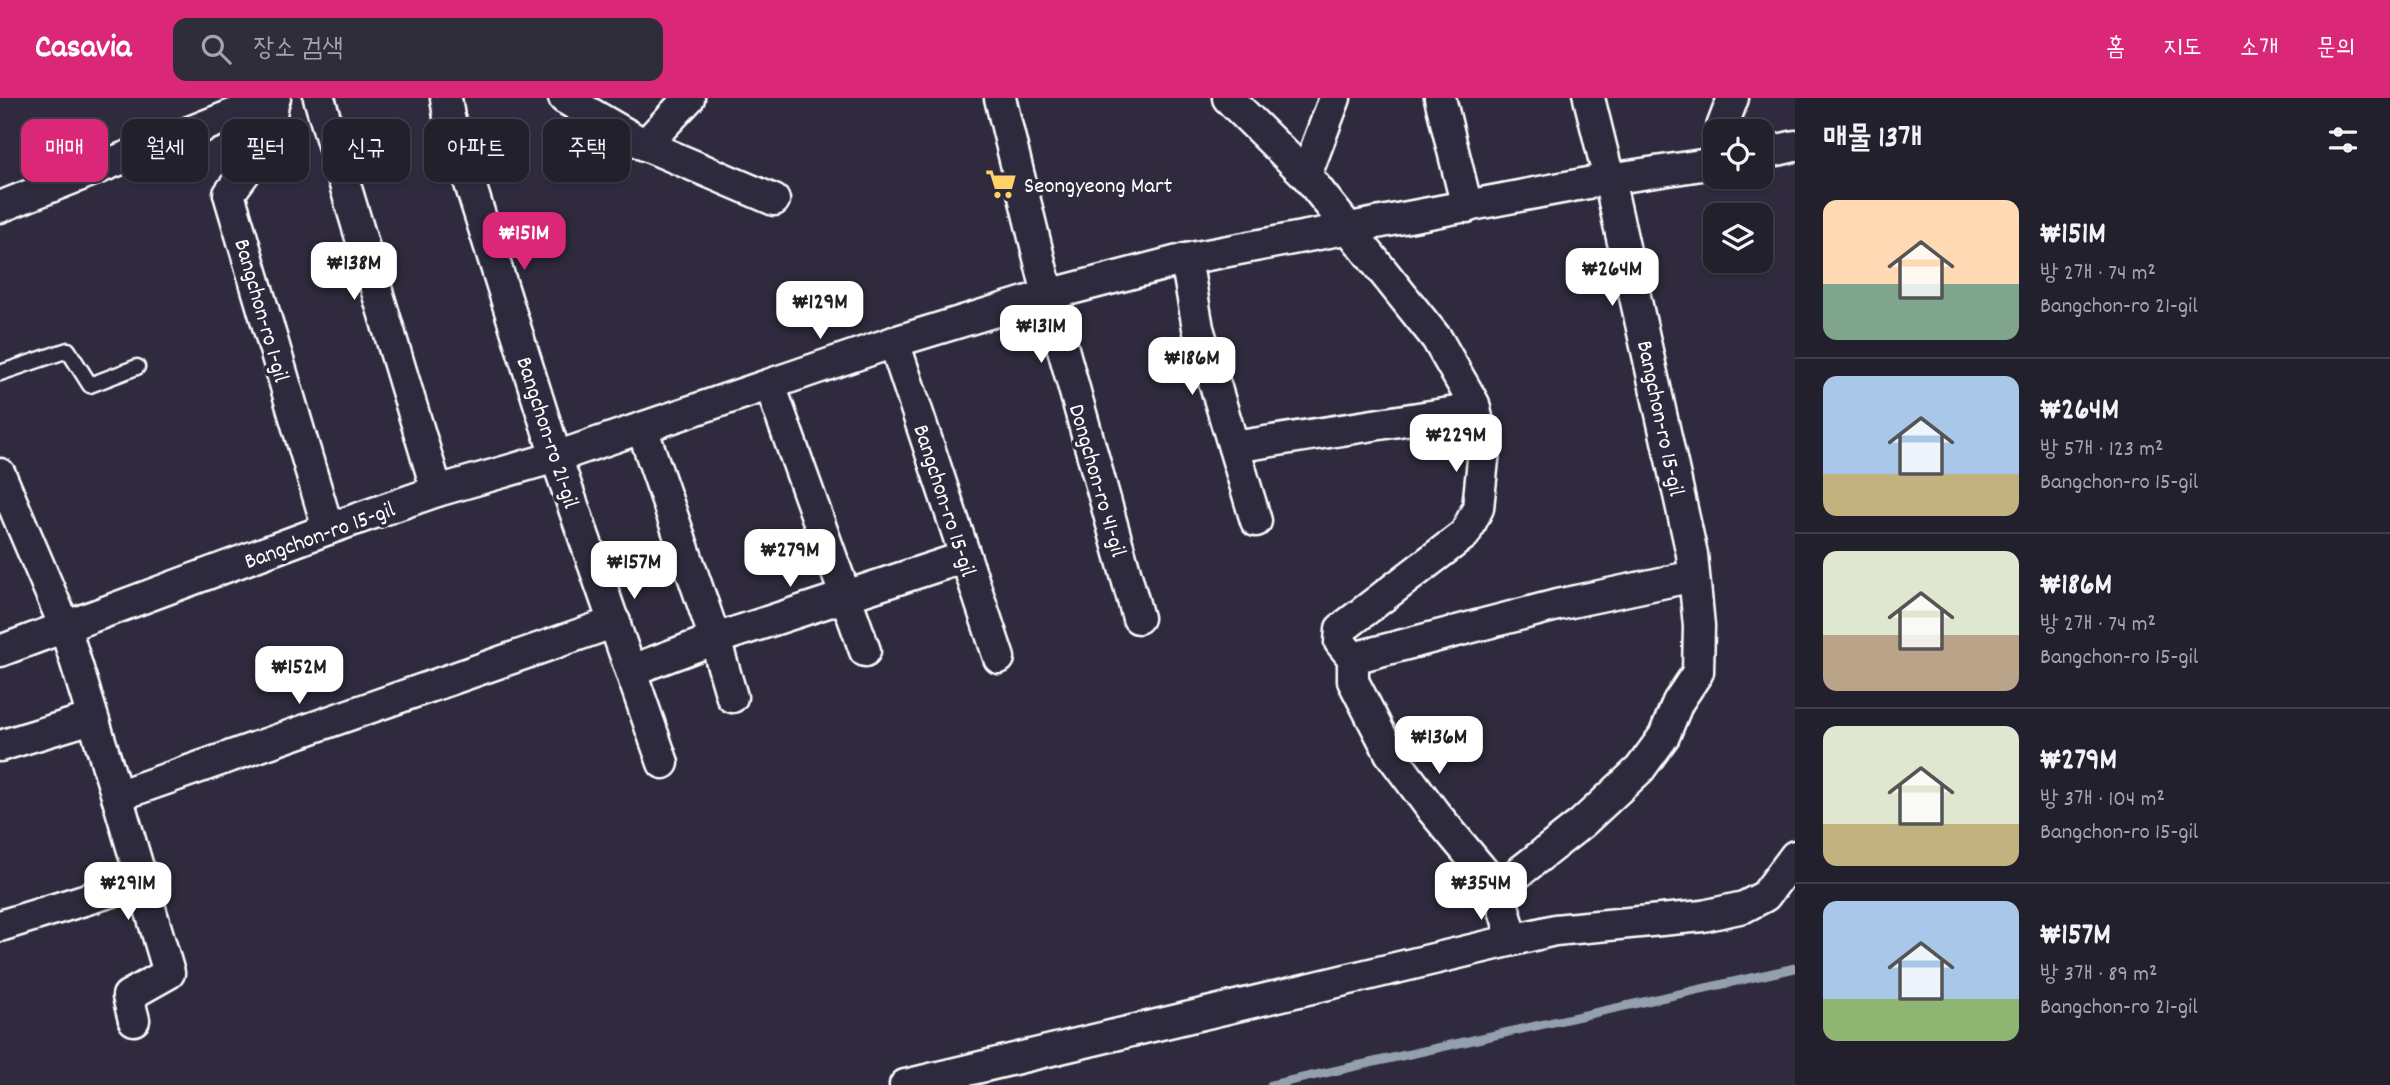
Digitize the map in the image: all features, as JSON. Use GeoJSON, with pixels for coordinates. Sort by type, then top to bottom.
{"type":"FeatureCollection","features":[{"type":"Feature","properties":{"kind":"street","name":"Bangchon-ro 1-gil"},"geometry":{"type":"LineString","coordinates":[[0,207],[275,98]]}},
{"type":"Feature","properties":{"kind":"street","name":"Bangchon-ro 1-gil"},"geometry":{"type":"LineString","coordinates":[[275,98],[265,145],[229,194],[328,529]]}},
{"type":"Feature","properties":{"kind":"street"},"geometry":{"type":"LineString","coordinates":[[319,98],[437,491]]}},
{"type":"Feature","properties":{"kind":"street","name":"Bangchon-ro 21-gil"},"geometry":{"type":"LineString","coordinates":[[446,98],[449,117],[556,457],[663,763]]}},
{"type":"Feature","properties":{"kind":"street"},"geometry":{"type":"LineString","coordinates":[[564,98],[645,145],[774,200]]}},
{"type":"Feature","properties":{"kind":"street"},"geometry":{"type":"LineString","coordinates":[[645,145],[689,98]]}},
{"type":"Feature","properties":{"kind":"street","name":"Dongchon-ro 41-gil"},"geometry":{"type":"LineString","coordinates":[[1000,98],[1048,295],[1138,618]]}},
{"type":"Feature","properties":{"kind":"street"},"geometry":{"type":"LineString","coordinates":[[1228,98],[1306,175],[1437,339],[1475,409],[1484,450],[1478,508],[1465,534],[1341,629],[1340,642],[1353,658],[1353,681],[1390,753],[1497,889],[1513,940]]}},
{"type":"Feature","properties":{"kind":"street"},"geometry":{"type":"LineString","coordinates":[[1306,175],[1335,98]]}},
{"type":"Feature","properties":{"kind":"street"},"geometry":{"type":"LineString","coordinates":[[1440,98],[1467,207]]}},
{"type":"Feature","properties":{"kind":"street"},"geometry":{"type":"LineString","coordinates":[[1589,98],[1609,179]]}},
{"type":"Feature","properties":{"kind":"street"},"geometry":{"type":"LineString","coordinates":[[1725,119],[1733,98]]}},
{"type":"Feature","properties":{"kind":"street"},"geometry":{"type":"LineString","coordinates":[[1773,151],[1795,146]]}},
{"type":"Feature","properties":{"kind":"street","name":"Bangchon-ro 15-gil"},"geometry":{"type":"LineString","coordinates":[[0,651],[437,491],[556,457],[894,342],[1048,295],[1186,259],[1609,179],[1703,165]]}},
{"type":"Feature","properties":{"kind":"street","name":"Bangchon-ro 15-gil"},"geometry":{"type":"LineString","coordinates":[[1497,889],[1582,822],[1640,769],[1664,736],[1678,702],[1698,672],[1699,626],[1692,554],[1609,179]]}},
{"type":"Feature","properties":{"kind":"street"},"geometry":{"type":"LineString","coordinates":[[1186,259],[1198,328],[1256,521]]}},
{"type":"Feature","properties":{"kind":"street","name":"Bangchon-ro 15-gil"},"geometry":{"type":"LineString","coordinates":[[894,342],[999,658]]}},
{"type":"Feature","properties":{"kind":"street"},"geometry":{"type":"LineString","coordinates":[[770,385],[865,651]]}},
{"type":"Feature","properties":{"kind":"street"},"geometry":{"type":"LineString","coordinates":[[1234,447],[1475,409]]}},
{"type":"Feature","properties":{"kind":"street"},"geometry":{"type":"LineString","coordinates":[[642,428],[715,639],[732,697]]}},
{"type":"Feature","properties":{"kind":"street"},"geometry":{"type":"LineString","coordinates":[[0,474],[65,627],[169,973],[128,996],[134,1020]]}},
{"type":"Feature","properties":{"kind":"street"},"geometry":{"type":"LineString","coordinates":[[632,670],[715,639],[846,598],[965,556]]}},
{"type":"Feature","properties":{"kind":"street"},"geometry":{"type":"LineString","coordinates":[[1353,658],[1556,605],[1694,576]]}},
{"type":"Feature","properties":{"kind":"street"},"geometry":{"type":"LineString","coordinates":[[117,796],[615,622]]}},
{"type":"Feature","properties":{"kind":"street"},"geometry":{"type":"LineString","coordinates":[[0,746],[92,718]]}},
{"type":"Feature","properties":{"kind":"street"},"geometry":{"type":"LineString","coordinates":[[905,1085],[1555,930],[1703,916],[1744,907],[1765,896],[1795,856]]}},
{"type":"Feature","properties":{"kind":"street"},"geometry":{"type":"LineString","coordinates":[[0,926],[142,882]]}},
{"type":"Feature","properties":{"kind":"lane"},"geometry":{"type":"LineString","coordinates":[[0,373],[68,350],[90,385],[137,367]]}},
{"type":"Feature","properties":{"kind":"waterway"},"geometry":{"type":"LineString","coordinates":[[1271,1085],[1795,968]]}},
{"type":"Feature","properties":{"kind":"place","name":"Seongyeong Mart"},"geometry":{"type":"Point","coordinates":[1001,184]}}]}
